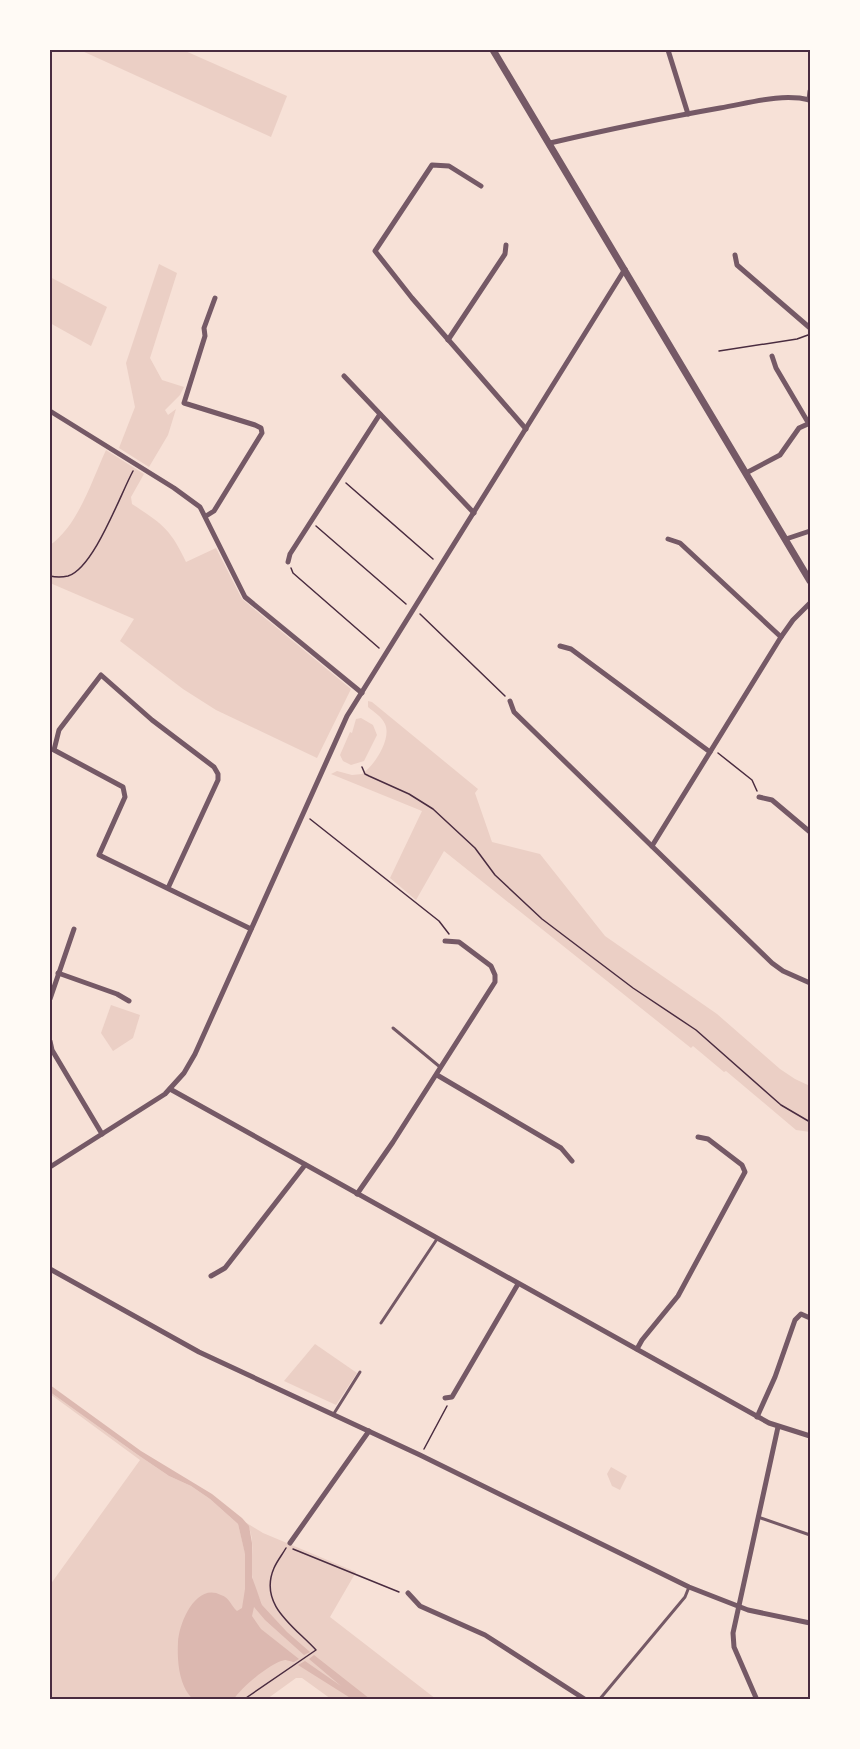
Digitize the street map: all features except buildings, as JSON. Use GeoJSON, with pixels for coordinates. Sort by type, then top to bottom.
{"type":"FeatureCollection","features":[{"type":"Feature","properties":{"kind":"street"},"geometry":{"type":"LineString","coordinates":[[494,50],[810,581]]}},
{"type":"Feature","properties":{"kind":"street"},"geometry":{"type":"LineString","coordinates":[[668,50],[688,114]]}},
{"type":"Feature","properties":{"kind":"street"},"geometry":{"type":"LineString","coordinates":[[550,143],[773,99],[789,97],[810,100],[810,91]]}},
{"type":"Feature","properties":{"kind":"street"},"geometry":{"type":"LineString","coordinates":[[482,186],[449,166],[432,165],[375,251],[448,340],[526,429]]}},
{"type":"Feature","properties":{"kind":"street"},"geometry":{"type":"LineString","coordinates":[[448,340],[505,254],[506,245]]}},
{"type":"Feature","properties":{"kind":"street"},"geometry":{"type":"LineString","coordinates":[[735,255],[737,265],[810,330]]}},
{"type":"Feature","properties":{"kind":"street"},"geometry":{"type":"LineString","coordinates":[[50,1167],[158,1100],[184,1073],[195,1054],[347,716],[625,269]]}},
{"type":"Feature","properties":{"kind":"street"},"geometry":{"type":"LineString","coordinates":[[206,516],[214,511],[262,433],[261,428],[255,425],[184,403],[205,336],[204,328],[215,298]]}},
{"type":"Feature","properties":{"kind":"street"},"geometry":{"type":"LineString","coordinates":[[746,473],[780,455],[799,428],[810,424],[776,368],[772,356]]}},
{"type":"Feature","properties":{"kind":"street"},"geometry":{"type":"LineString","coordinates":[[344,376],[474,513]]}},
{"type":"Feature","properties":{"kind":"street"},"geometry":{"type":"LineString","coordinates":[[50,411],[200,507],[245,597],[362,693]]}},
{"type":"Feature","properties":{"kind":"street"},"geometry":{"type":"LineString","coordinates":[[288,562],[290,554],[380,414]]}},
{"type":"Feature","properties":{"kind":"street"},"geometry":{"type":"LineString","coordinates":[[786,539],[810,531]]}},
{"type":"Feature","properties":{"kind":"street"},"geometry":{"type":"LineString","coordinates":[[668,539],[680,543],[781,637]]}},
{"type":"Feature","properties":{"kind":"street"},"geometry":{"type":"LineString","coordinates":[[652,846],[781,637],[793,620],[810,603]]}},
{"type":"Feature","properties":{"kind":"street"},"geometry":{"type":"LineString","coordinates":[[560,646],[571,649],[711,751]]}},
{"type":"Feature","properties":{"kind":"street"},"geometry":{"type":"LineString","coordinates":[[168,888],[218,780],[218,774],[214,767],[152,720],[101,675],[59,730],[54,750],[123,787],[125,791],[125,796],[99,855],[251,929]]}},
{"type":"Feature","properties":{"kind":"street"},"geometry":{"type":"LineString","coordinates":[[510,701],[514,712],[772,963],[783,971],[810,983]]}},
{"type":"Feature","properties":{"kind":"street"},"geometry":{"type":"LineString","coordinates":[[759,798],[772,800],[810,832]]}},
{"type":"Feature","properties":{"kind":"street"},"geometry":{"type":"LineString","coordinates":[[50,999],[74,930]]}},
{"type":"Feature","properties":{"kind":"street"},"geometry":{"type":"LineString","coordinates":[[357,1194],[375,1171],[495,982],[494,972],[490,966],[459,942],[446,941]]}},
{"type":"Feature","properties":{"kind":"street"},"geometry":{"type":"LineString","coordinates":[[58,973],[117,994],[129,1001]]}},
{"type":"Feature","properties":{"kind":"street"},"geometry":{"type":"LineString","coordinates":[[50,1041],[52,1050],[102,1134]]}},
{"type":"Feature","properties":{"kind":"street"},"geometry":{"type":"LineString","coordinates":[[437,1075],[561,1148],[572,1161]]}},
{"type":"Feature","properties":{"kind":"street"},"geometry":{"type":"LineString","coordinates":[[170,1089],[756,1417],[778,1427],[810,1436]]}},
{"type":"Feature","properties":{"kind":"street"},"geometry":{"type":"LineString","coordinates":[[637,1349],[678,1296],[744,1174],[745,1170],[742,1165],[708,1139],[698,1137]]}},
{"type":"Feature","properties":{"kind":"street"},"geometry":{"type":"LineString","coordinates":[[212,1276],[225,1268],[304,1165]]}},
{"type":"Feature","properties":{"kind":"street"},"geometry":{"type":"LineString","coordinates":[[50,1269],[182,1343],[689,1587],[738,1606],[810,1623]]}},
{"type":"Feature","properties":{"kind":"street"},"geometry":{"type":"LineString","coordinates":[[445,1398],[452,1397],[518,1284]]}},
{"type":"Feature","properties":{"kind":"street"},"geometry":{"type":"LineString","coordinates":[[756,1417],[776,1377],[795,1320],[801,1314],[810,1318]]}},
{"type":"Feature","properties":{"kind":"street"},"geometry":{"type":"LineString","coordinates":[[757,1700],[734,1647],[733,1633],[778,1427]]}},
{"type":"Feature","properties":{"kind":"street"},"geometry":{"type":"LineString","coordinates":[[290,1543],[369,1431]]}},
{"type":"Feature","properties":{"kind":"street"},"geometry":{"type":"LineString","coordinates":[[408,1593],[420,1606],[484,1635],[586,1700]]}},
{"type":"Feature","properties":{"kind":"lane"},"geometry":{"type":"LineString","coordinates":[[393,1028],[442,1068]]}},
{"type":"Feature","properties":{"kind":"lane"},"geometry":{"type":"LineString","coordinates":[[381,1323],[437,1239]]}},
{"type":"Feature","properties":{"kind":"lane"},"geometry":{"type":"LineString","coordinates":[[333,1414],[360,1372]]}},
{"type":"Feature","properties":{"kind":"lane"},"geometry":{"type":"LineString","coordinates":[[757,1517],[810,1535]]}},
{"type":"Feature","properties":{"kind":"lane"},"geometry":{"type":"LineString","coordinates":[[599,1700],[685,1597],[689,1587]]}},
{"type":"Feature","properties":{"kind":"path"},"geometry":{"type":"LineString","coordinates":[[718,351],[797,339],[806,336],[810,330]]}},
{"type":"Feature","properties":{"kind":"path"},"geometry":{"type":"LineString","coordinates":[[50,576],[69,575],[85,563],[101,537],[136,465]]}},
{"type":"Feature","properties":{"kind":"path"},"geometry":{"type":"LineString","coordinates":[[339,478],[433,560]]}},
{"type":"Feature","properties":{"kind":"path"},"geometry":{"type":"LineString","coordinates":[[311,522],[406,604]]}},
{"type":"Feature","properties":{"kind":"path"},"geometry":{"type":"LineString","coordinates":[[288,562],[293,573],[379,648]]}},
{"type":"Feature","properties":{"kind":"path"},"geometry":{"type":"LineString","coordinates":[[414,610],[510,701]]}},
{"type":"Feature","properties":{"kind":"path"},"geometry":{"type":"LineString","coordinates":[[711,751],[752,780],[759,798]]}},
{"type":"Feature","properties":{"kind":"path"},"geometry":{"type":"LineString","coordinates":[[362,767],[365,774],[409,794],[432,809],[475,848],[500,880],[542,919],[633,988],[696,1030],[781,1106],[810,1122]]}},
{"type":"Feature","properties":{"kind":"path"},"geometry":{"type":"LineString","coordinates":[[302,813],[439,921],[454,940]]}},
{"type":"Feature","properties":{"kind":"path"},"geometry":{"type":"LineString","coordinates":[[424,1448],[452,1397]]}},
{"type":"Feature","properties":{"kind":"path"},"geometry":{"type":"LineString","coordinates":[[243,1700],[316,1650],[280,1614],[270,1593],[274,1568],[287,1546],[392,1590],[408,1593]]}},
{"type":"Feature","properties":{"kind":"shaded area"},"geometry":{"type":"Polygon","coordinates":[[[80,50],[183,50],[287,96],[271,137],[80,50]]]}},
{"type":"Feature","properties":{"kind":"shaded area"},"geometry":{"type":"Polygon","coordinates":[[[159,264],[177,273],[150,358],[162,380],[184,387],[180,395],[165,410],[168,415],[176,409],[168,435],[149,467],[119,448],[135,407],[126,363],[159,264]]]}},
{"type":"Feature","properties":{"kind":"shaded area"},"geometry":{"type":"Polygon","coordinates":[[[50,277],[107,307],[91,346],[50,323],[50,277]]]}},
{"type":"Feature","properties":{"kind":"shaded area"},"geometry":{"type":"Polygon","coordinates":[[[106,450],[144,474],[131,497],[132,504],[170,534],[186,562],[216,548],[242,599],[351,689],[317,758],[216,710],[183,689],[120,641],[134,619],[50,583],[50,545],[60,537],[76,515],[106,450]]]}},
{"type":"Feature","properties":{"kind":"shaded area"},"geometry":{"type":"Polygon","coordinates":[[[368,701],[478,789],[475,793],[492,842],[540,854],[605,936],[717,1014],[780,1069],[810,1086],[810,1132],[796,1130],[726,1071],[724,1072],[693,1046],[691,1048],[444,851],[416,900],[390,878],[422,811],[331,774],[337,771],[352,775],[362,774],[381,752],[387,730],[380,717],[368,707],[368,701]]]}},
{"type":"Feature","properties":{"kind":"shaded area"},"geometry":{"type":"Polygon","coordinates":[[[361,718],[373,725],[377,735],[364,761],[351,765],[343,761],[340,755],[350,732],[352,733],[356,719],[361,718]]]}},
{"type":"Feature","properties":{"kind":"shaded area"},"geometry":{"type":"Polygon","coordinates":[[[111,1005],[140,1015],[133,1038],[113,1051],[101,1033],[111,1005]]]}},
{"type":"Feature","properties":{"kind":"shaded area"},"geometry":{"type":"Polygon","coordinates":[[[315,1344],[357,1373],[336,1405],[284,1381],[315,1344]]]}},
{"type":"Feature","properties":{"kind":"shaded area"},"geometry":{"type":"Polygon","coordinates":[[[50,1385],[141,1451],[212,1494],[242,1518],[249,1526],[252,1543],[252,1577],[262,1605],[287,1632],[310,1652],[304,1655],[254,1607],[252,1616],[261,1629],[299,1659],[294,1662],[285,1660],[272,1665],[250,1682],[234,1699],[193,1699],[188,1694],[180,1673],[178,1649],[179,1634],[185,1615],[197,1599],[204,1594],[212,1593],[226,1598],[237,1611],[242,1608],[245,1589],[245,1554],[238,1524],[210,1499],[191,1486],[169,1476],[50,1392],[50,1385]]]}},
{"type":"Feature","properties":{"kind":"shaded area"},"geometry":{"type":"Polygon","coordinates":[[[50,1392],[169,1476],[191,1486],[210,1499],[238,1524],[245,1553],[245,1589],[262,1604],[253,1579],[252,1540],[245,1522],[263,1533],[356,1572],[330,1617],[436,1699],[331,1699],[302,1678],[296,1678],[267,1699],[50,1699],[50,1585],[140,1460],[50,1392]]]}},
{"type":"Feature","properties":{"kind":"shaded area"},"geometry":{"type":"Polygon","coordinates":[[[611,1467],[627,1476],[620,1490],[612,1486],[607,1474],[611,1467]]]}},
{"type":"Feature","properties":{"kind":"shaded area"},"geometry":{"type":"Polygon","coordinates":[[[314,1655],[370,1699],[352,1699],[298,1665],[305,1661],[341,1686],[309,1659],[314,1655]]]}}]}
